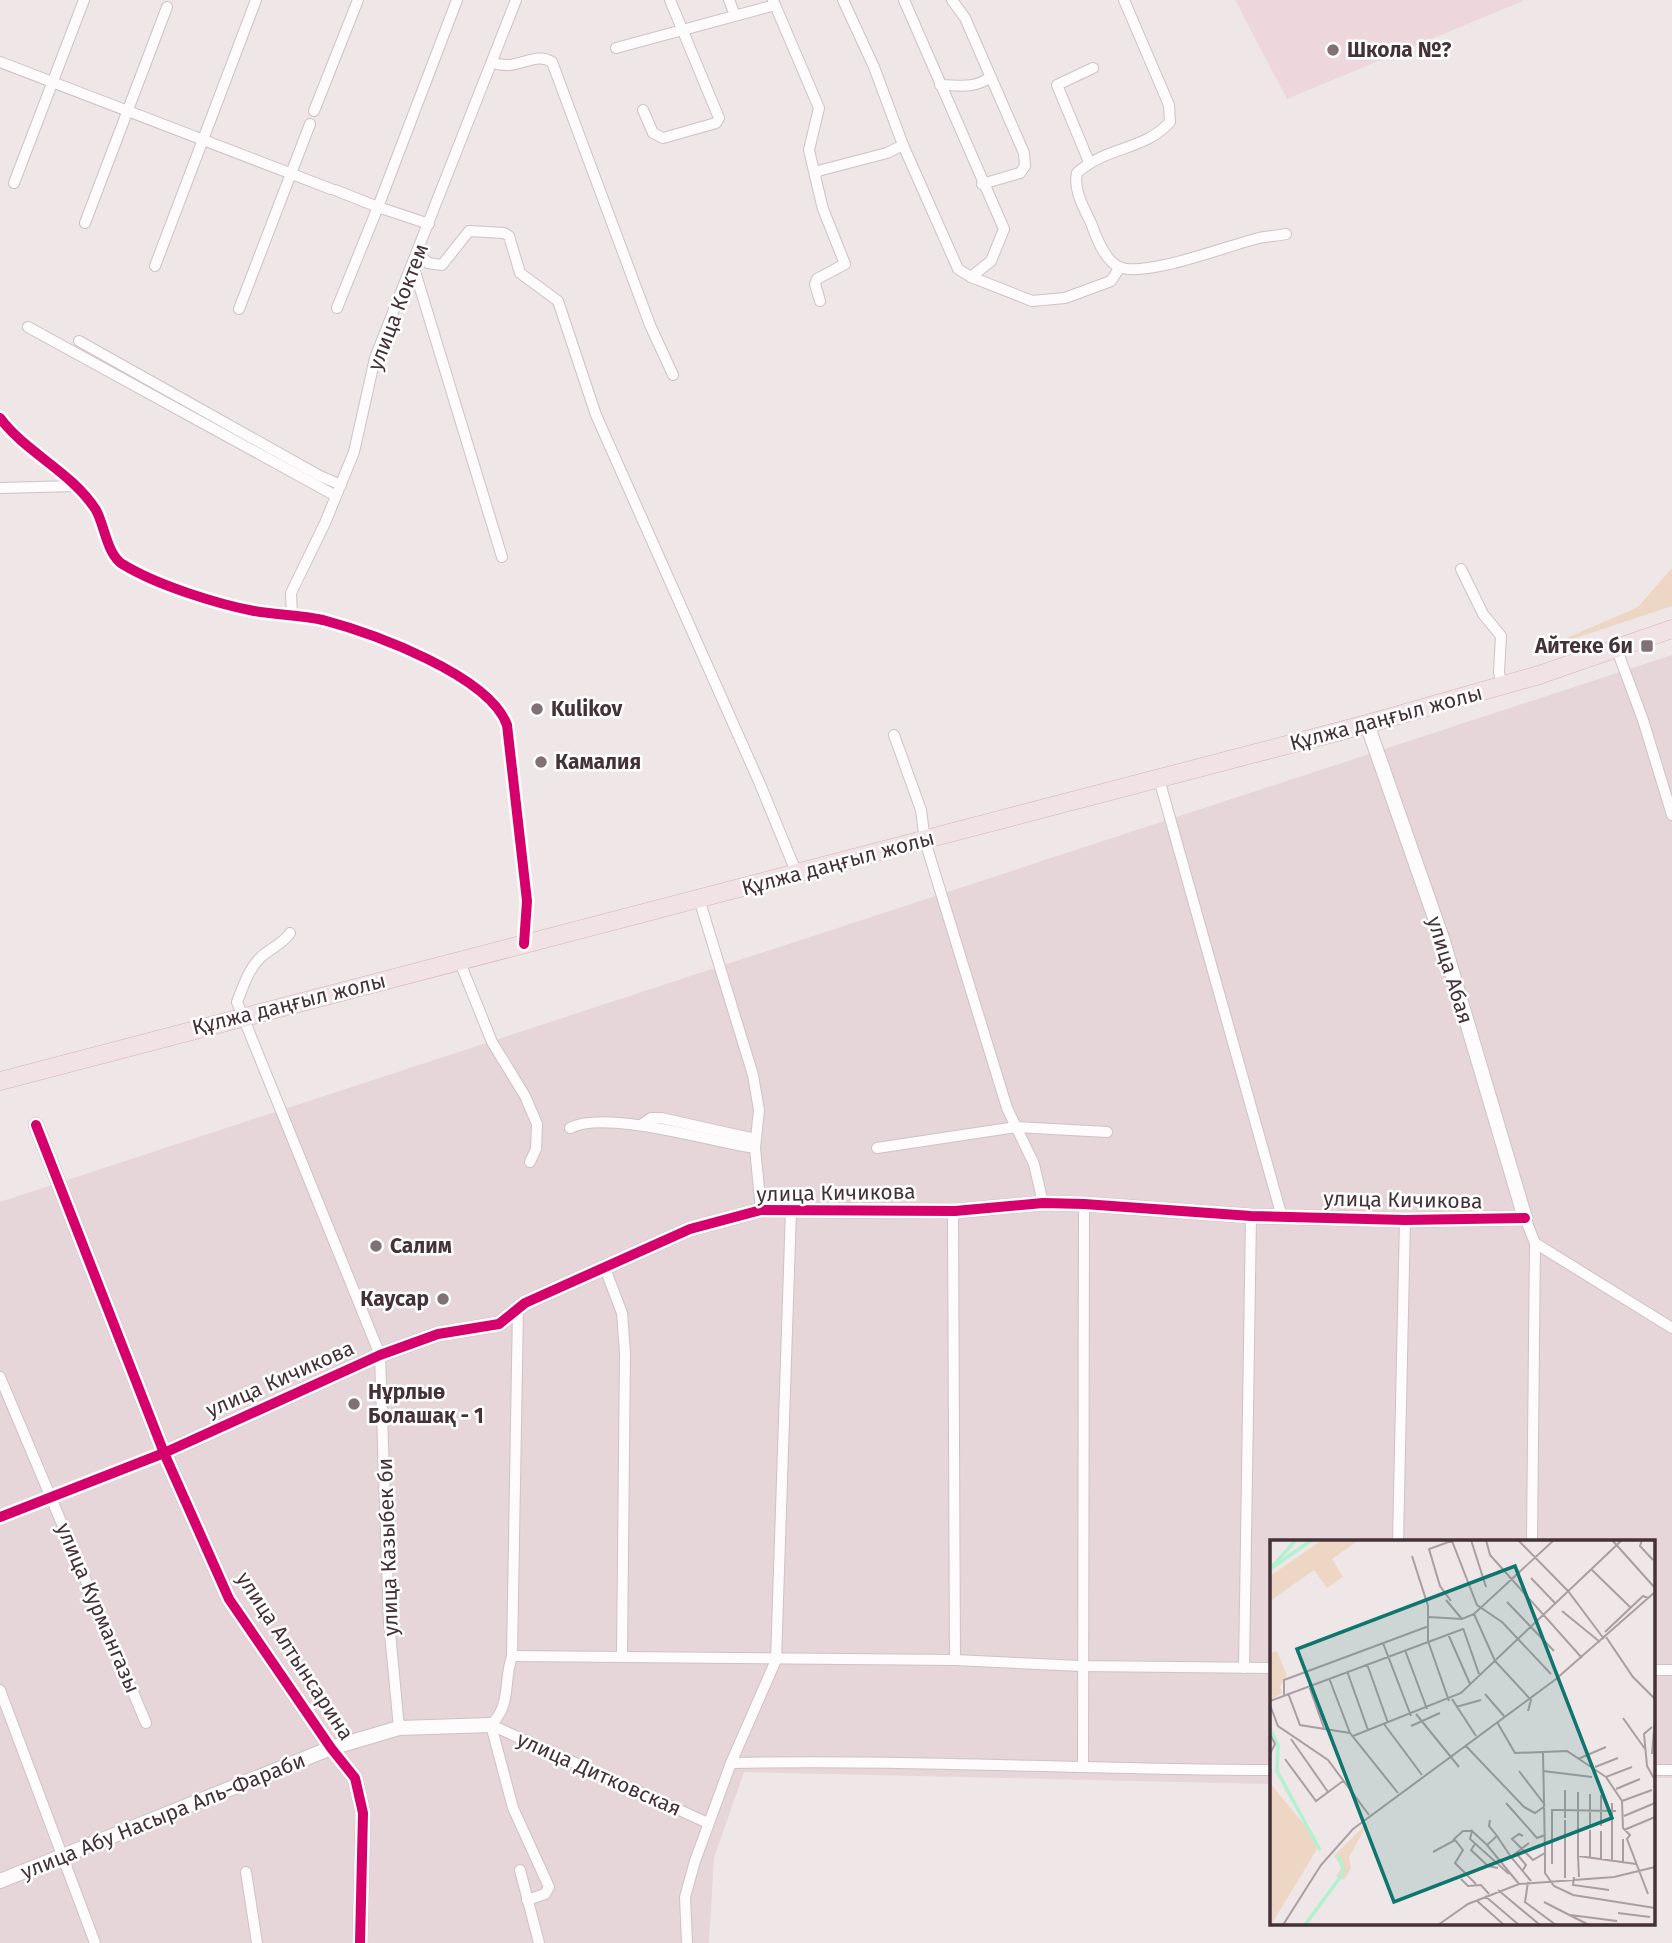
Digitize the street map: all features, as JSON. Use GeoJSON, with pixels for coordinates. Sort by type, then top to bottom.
{"type":"FeatureCollection","features":[{"type":"Feature","properties":{"kind":"main road","name":"Құлжа даңғыл жолы"},"geometry":{"type":"LineString","coordinates":[[0,1081],[242,1015],[699,900],[1367,724],[1502,686],[1617,650],[1672,629]]}},
{"type":"Feature","properties":{"kind":"street"},"geometry":{"type":"LineString","coordinates":[[14,183],[84,0]]}},
{"type":"Feature","properties":{"kind":"street"},"geometry":{"type":"LineString","coordinates":[[155,266],[256,0]]}},
{"type":"Feature","properties":{"kind":"street"},"geometry":{"type":"LineString","coordinates":[[314,111],[358,0]]}},
{"type":"Feature","properties":{"kind":"street"},"geometry":{"type":"LineString","coordinates":[[337,308],[457,0]]}},
{"type":"Feature","properties":{"kind":"street","name":"улица Коктем"},"geometry":{"type":"LineString","coordinates":[[292,615],[291,593],[354,452],[375,358],[516,0]]}},
{"type":"Feature","properties":{"kind":"street"},"geometry":{"type":"LineString","coordinates":[[643,110],[653,133],[663,138],[718,121],[708,85],[670,0]]}},
{"type":"Feature","properties":{"kind":"street"},"geometry":{"type":"LineString","coordinates":[[729,0],[735,15]]}},
{"type":"Feature","properties":{"kind":"street"},"geometry":{"type":"LineString","coordinates":[[844,0],[874,67],[903,145],[958,269],[971,277],[1032,301],[1065,299],[1111,281],[1120,267]]}},
{"type":"Feature","properties":{"kind":"street"},"geometry":{"type":"LineString","coordinates":[[904,0],[982,184],[1004,229],[991,261],[971,277]]}},
{"type":"Feature","properties":{"kind":"street"},"geometry":{"type":"LineString","coordinates":[[952,0],[965,18],[1024,153],[1025,166],[1020,173],[982,184]]}},
{"type":"Feature","properties":{"kind":"street"},"geometry":{"type":"LineString","coordinates":[[1124,0],[1169,105],[1170,122],[1155,138],[1089,162],[1077,173],[1075,182],[1094,232],[1108,258],[1128,270],[1157,266],[1286,234]]}},
{"type":"Feature","properties":{"kind":"street"},"geometry":{"type":"LineString","coordinates":[[616,48],[774,2],[819,108],[809,150],[823,209],[845,264],[817,279],[815,284],[820,301]]}},
{"type":"Feature","properties":{"kind":"street"},"geometry":{"type":"LineString","coordinates":[[85,223],[167,7]]}},
{"type":"Feature","properties":{"kind":"street"},"geometry":{"type":"LineString","coordinates":[[492,62],[508,68],[540,58],[552,62],[650,325],[673,375]]}},
{"type":"Feature","properties":{"kind":"street"},"geometry":{"type":"LineString","coordinates":[[0,62],[204,138],[290,174],[429,224]]}},
{"type":"Feature","properties":{"kind":"street"},"geometry":{"type":"LineString","coordinates":[[1089,162],[1057,85],[1093,68]]}},
{"type":"Feature","properties":{"kind":"street"},"geometry":{"type":"LineString","coordinates":[[940,85],[967,87],[979,85],[989,78]]}},
{"type":"Feature","properties":{"kind":"street"},"geometry":{"type":"LineString","coordinates":[[239,309],[310,124]]}},
{"type":"Feature","properties":{"kind":"street"},"geometry":{"type":"LineString","coordinates":[[815,176],[818,171],[887,153],[903,145]]}},
{"type":"Feature","properties":{"kind":"street"},"geometry":{"type":"LineString","coordinates":[[418,253],[428,263],[442,265],[469,231],[505,233],[509,236],[520,273],[558,302],[596,415],[755,771],[797,874]]}},
{"type":"Feature","properties":{"kind":"street"},"geometry":{"type":"LineString","coordinates":[[413,265],[502,558]]}},
{"type":"Feature","properties":{"kind":"street"},"geometry":{"type":"LineString","coordinates":[[27,327],[336,496]]}},
{"type":"Feature","properties":{"kind":"street"},"geometry":{"type":"LineString","coordinates":[[79,341],[320,477],[341,485]]}},
{"type":"Feature","properties":{"kind":"street"},"geometry":{"type":"LineString","coordinates":[[0,418],[75,486],[95,509],[117,560],[125,566],[231,604],[336,624],[432,661],[481,690],[503,712],[507,725],[527,901],[524,944]]}},
{"type":"Feature","properties":{"kind":"street"},"geometry":{"type":"LineString","coordinates":[[0,488],[75,486]]}},
{"type":"Feature","properties":{"kind":"street"},"geometry":{"type":"LineString","coordinates":[[1461,569],[1483,614],[1501,636],[1499,673],[1502,686]]}},
{"type":"Feature","properties":{"kind":"street"},"geometry":{"type":"LineString","coordinates":[[1617,650],[1643,720],[1672,815]]}},
{"type":"Feature","properties":{"kind":"street","name":"улица Абая"},"geometry":{"type":"LineString","coordinates":[[1367,724],[1442,938],[1525,1218]]}},
{"type":"Feature","properties":{"kind":"street"},"geometry":{"type":"LineString","coordinates":[[894,735],[921,810],[925,841],[1007,1108],[1034,1164],[1043,1203]]}},
{"type":"Feature","properties":{"kind":"street"},"geometry":{"type":"LineString","coordinates":[[1159,779],[1282,1217]]}},
{"type":"Feature","properties":{"kind":"street"},"geometry":{"type":"LineString","coordinates":[[699,900],[753,1074],[760,1110],[755,1143],[761,1210]]}},
{"type":"Feature","properties":{"kind":"street"},"geometry":{"type":"LineString","coordinates":[[242,1015],[237,1002],[247,977],[260,958],[284,941],[290,933]]}},
{"type":"Feature","properties":{"kind":"street"},"geometry":{"type":"LineString","coordinates":[[459,960],[484,1025],[525,1096],[537,1124],[536,1149],[530,1162]]}},
{"type":"Feature","properties":{"kind":"street","name":"улица Казыбек би"},"geometry":{"type":"LineString","coordinates":[[242,1015],[380,1355],[389,1622],[399,1728]]}},
{"type":"Feature","properties":{"kind":"street"},"geometry":{"type":"LineString","coordinates":[[570,1128],[581,1123],[641,1125],[755,1143]]}},
{"type":"Feature","properties":{"kind":"street","name":"улица Алтынсарина"},"geometry":{"type":"LineString","coordinates":[[36,1125],[164,1453],[229,1599],[331,1748],[355,1778],[363,1813],[360,1943]]}},
{"type":"Feature","properties":{"kind":"street"},"geometry":{"type":"LineString","coordinates":[[877,1148],[1016,1128],[1107,1132]]}},
{"type":"Feature","properties":{"kind":"street","name":"улица Кичикова"},"geometry":{"type":"LineString","coordinates":[[0,1517],[164,1453],[380,1355],[438,1334],[499,1324],[518,1308],[604,1266],[690,1229],[761,1210],[955,1211],[1043,1203],[1282,1217],[1405,1220],[1525,1218]]}},
{"type":"Feature","properties":{"kind":"street"},"geometry":{"type":"LineString","coordinates":[[1083,1767],[1080,1666],[1084,1204]]}},
{"type":"Feature","properties":{"kind":"street"},"geometry":{"type":"LineString","coordinates":[[687,1943],[685,1897],[708,1823],[776,1660],[791,1210]]}},
{"type":"Feature","properties":{"kind":"street"},"geometry":{"type":"LineString","coordinates":[[955,1211],[955,1660]]}},
{"type":"Feature","properties":{"kind":"street"},"geometry":{"type":"LineString","coordinates":[[1244,1668],[1251,1216]]}},
{"type":"Feature","properties":{"kind":"street"},"geometry":{"type":"LineString","coordinates":[[1525,1218],[1535,1242],[1532,1540]]}},
{"type":"Feature","properties":{"kind":"street"},"geometry":{"type":"LineString","coordinates":[[1398,1540],[1405,1220]]}},
{"type":"Feature","properties":{"kind":"street"},"geometry":{"type":"LineString","coordinates":[[1535,1242],[1672,1328]]}},
{"type":"Feature","properties":{"kind":"street"},"geometry":{"type":"LineString","coordinates":[[604,1266],[622,1313],[625,1353],[622,1656]]}},
{"type":"Feature","properties":{"kind":"street"},"geometry":{"type":"LineString","coordinates":[[518,1308],[512,1656],[506,1676],[504,1707],[491,1725],[513,1808],[547,1881],[545,1894],[527,1900]]}},
{"type":"Feature","properties":{"kind":"street","name":"улица Курмангазы"},"geometry":{"type":"LineString","coordinates":[[0,1377],[146,1723]]}},
{"type":"Feature","properties":{"kind":"street"},"geometry":{"type":"LineString","coordinates":[[512,1656],[955,1660],[1080,1666],[1270,1668]]}},
{"type":"Feature","properties":{"kind":"street"},"geometry":{"type":"LineString","coordinates":[[1654,1670],[1672,1670]]}},
{"type":"Feature","properties":{"kind":"street"},"geometry":{"type":"LineString","coordinates":[[0,1690],[65,1856],[95,1943]]}},
{"type":"Feature","properties":{"kind":"street","name":"улица Абу Насыра Аль-Фараби"},"geometry":{"type":"LineString","coordinates":[[0,1881],[331,1748],[399,1728],[491,1725]]}},
{"type":"Feature","properties":{"kind":"street","name":"улица Дитковская"},"geometry":{"type":"LineString","coordinates":[[491,1725],[708,1823]]}},
{"type":"Feature","properties":{"kind":"street"},"geometry":{"type":"LineString","coordinates":[[731,1763],[1270,1770]]}},
{"type":"Feature","properties":{"kind":"street"},"geometry":{"type":"LineString","coordinates":[[1654,1770],[1672,1770]]}},
{"type":"Feature","properties":{"kind":"street"},"geometry":{"type":"LineString","coordinates":[[520,1870],[539,1943]]}},
{"type":"Feature","properties":{"kind":"street"},"geometry":{"type":"LineString","coordinates":[[246,1872],[257,1943]]}},
{"type":"Feature","properties":{"kind":"shaded area","name":"Школа №?"},"geometry":{"type":"Polygon","coordinates":[[[1235,0],[1522,0],[1523,1],[1287,99],[1235,0]]]}},
{"type":"Feature","properties":{"kind":"shaded area"},"geometry":{"type":"Polygon","coordinates":[[[1672,568],[1672,606],[1534,652],[1638,607],[1672,568]]]}},
{"type":"Feature","properties":{"kind":"shaded area"},"geometry":{"type":"Polygon","coordinates":[[[1672,655],[1672,1778],[1654,1778],[1654,1540],[1270,1540],[1270,1784],[744,1772],[714,1858],[709,1943],[0,1943],[0,1202],[1672,655]]]}},
{"type":"Feature","properties":{"kind":"cycle path"},"geometry":{"type":"LineString","coordinates":[[0,418],[23,442],[62,473],[86,497],[96,510],[110,548],[124,565],[170,586],[223,604],[323,620],[370,635],[454,673],[478,689],[496,707],[507,725],[527,901],[524,944]]}},
{"type":"Feature","properties":{"kind":"cycle path"},"geometry":{"type":"LineString","coordinates":[[36,1125],[164,1453],[229,1599],[331,1748],[355,1778],[363,1813],[360,1943]]}},
{"type":"Feature","properties":{"kind":"cycle path"},"geometry":{"type":"LineString","coordinates":[[0,1517],[164,1453],[380,1355],[438,1334],[499,1324],[525,1303],[690,1229],[761,1210],[955,1211],[1043,1203],[1251,1216],[1405,1220],[1525,1218]]}},
{"type":"Feature","properties":{"kind":"place","name":"Школа №?"},"geometry":{"type":"Point","coordinates":[1333,50]}},
{"type":"Feature","properties":{"kind":"place","name":"Айтеке би"},"geometry":{"type":"Point","coordinates":[1647,646]}},
{"type":"Feature","properties":{"kind":"place","name":"Kulikov"},"geometry":{"type":"Point","coordinates":[537,709]}},
{"type":"Feature","properties":{"kind":"place","name":"Камалия"},"geometry":{"type":"Point","coordinates":[541,762]}},
{"type":"Feature","properties":{"kind":"place","name":"Салим"},"geometry":{"type":"Point","coordinates":[376,1246]}},
{"type":"Feature","properties":{"kind":"place","name":"Каусар"},"geometry":{"type":"Point","coordinates":[443,1299]}},
{"type":"Feature","properties":{"kind":"place","name":"Нұрлыө Болашақ - 1"},"geometry":{"type":"Point","coordinates":[354,1404]}}]}
